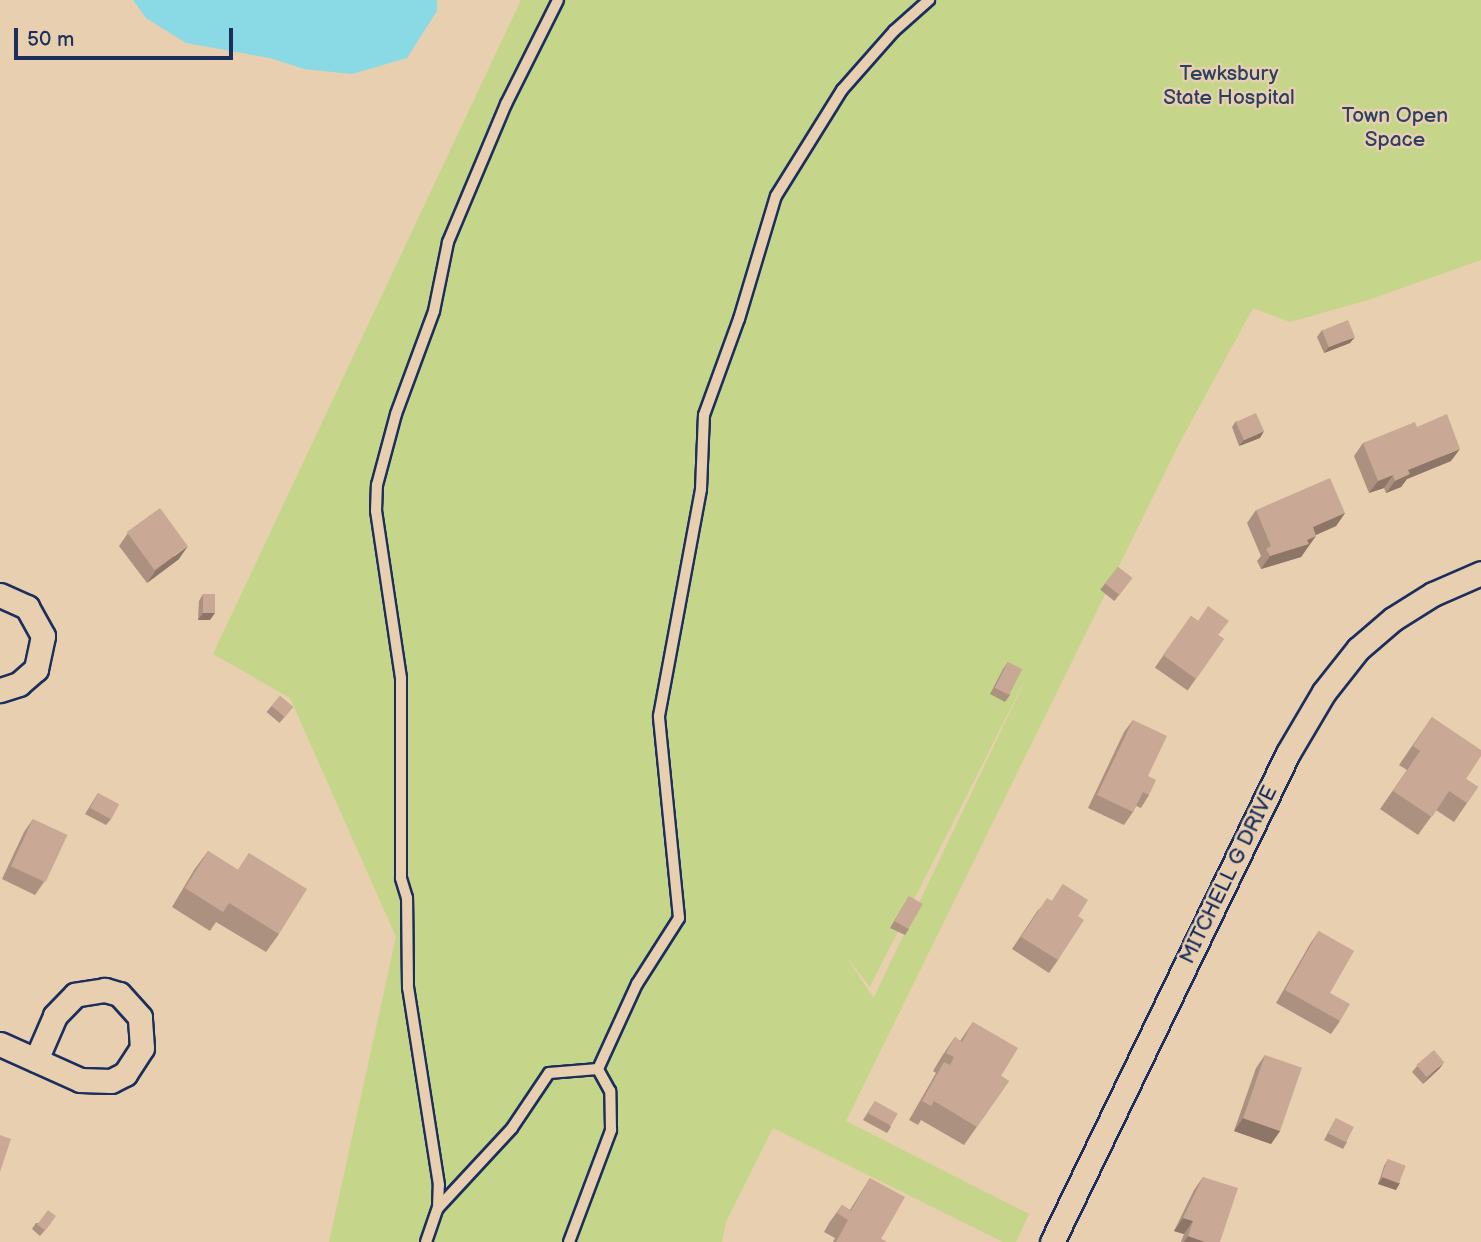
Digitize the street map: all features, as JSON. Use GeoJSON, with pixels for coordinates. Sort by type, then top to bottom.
{"type":"FeatureCollection","features":[{"type":"Feature","properties":{"kind":"street","name":"MITCHELL G DRIVE"},"geometry":{"type":"LineString","coordinates":[[1052,1242],[1288,753],[1324,692],[1358,649],[1393,619],[1433,594],[1481,573]]}},
{"type":"Feature","properties":{"kind":"street"},"geometry":{"type":"LineString","coordinates":[[0,596],[18,601],[35,615],[43,648],[28,678],[0,690]]}},
{"type":"Feature","properties":{"kind":"street"},"geometry":{"type":"LineString","coordinates":[[0,1044],[79,1080],[111,1081],[125,1074],[142,1048],[140,1017],[131,1004],[112,992],[90,990],[75,995],[55,1016],[36,1060]]}},
{"type":"Feature","properties":{"kind":"lane"},"geometry":{"type":"LineString","coordinates":[[426,1242],[438,1208],[439,1185],[408,988],[407,898],[401,878],[400,664],[376,511],[377,485],[396,414],[434,311],[448,242],[526,60],[558,0]]}},
{"type":"Feature","properties":{"kind":"lane"},"geometry":{"type":"LineString","coordinates":[[598,1069],[632,992],[679,918],[659,716],[701,489],[704,415],[712,388],[735,333],[776,196],[842,90],[894,31],[929,0]]}},
{"type":"Feature","properties":{"kind":"lane"},"geometry":{"type":"LineString","coordinates":[[438,1208],[512,1128],[549,1073],[598,1069]]}},
{"type":"Feature","properties":{"kind":"lane"},"geometry":{"type":"LineString","coordinates":[[569,1242],[611,1130],[610,1091],[598,1069]]}},
{"type":"Feature","properties":{"kind":"green space"},"geometry":{"type":"Polygon","coordinates":[[[521,0],[1481,0],[1481,260],[1368,300],[1290,322],[1253,308],[1179,444],[846,1121],[1029,1214],[1016,1242],[1003,1242],[773,1128],[726,1222],[722,1242],[329,1242],[396,937],[290,698],[213,654],[521,0]],[[1032,666],[870,987],[845,955],[874,997],[1032,666]]]}},
{"type":"Feature","properties":{"kind":"water"},"geometry":{"type":"Polygon","coordinates":[[[133,0],[437,0],[437,11],[407,58],[352,74],[304,69],[270,58],[186,43],[146,18],[133,0]]]}},
{"type":"Feature","properties":{"kind":"building"},"geometry":{"type":"Polygon","coordinates":[[[1348,320],[1355,337],[1329,347],[1322,330],[1348,320]]]}},
{"type":"Feature","properties":{"kind":"building"},"geometry":{"type":"Polygon","coordinates":[[[1256,413],[1264,431],[1244,440],[1236,422],[1256,413]]]}},
{"type":"Feature","properties":{"kind":"building"},"geometry":{"type":"Polygon","coordinates":[[[1447,414],[1460,449],[1408,470],[1410,474],[1395,481],[1393,475],[1378,481],[1363,443],[1415,422],[1417,427],[1447,414]]]}},
{"type":"Feature","properties":{"kind":"building"},"geometry":{"type":"Polygon","coordinates":[[[1330,478],[1345,513],[1313,527],[1316,536],[1307,540],[1309,544],[1270,556],[1266,549],[1271,546],[1256,510],[1330,478]]]}},
{"type":"Feature","properties":{"kind":"building"},"geometry":{"type":"Polygon","coordinates":[[[160,508],[188,546],[154,570],[127,532],[160,508]]]}},
{"type":"Feature","properties":{"kind":"building"},"geometry":{"type":"Polygon","coordinates":[[[1118,567],[1132,578],[1119,595],[1105,584],[1118,567]]]}},
{"type":"Feature","properties":{"kind":"building"},"geometry":{"type":"Polygon","coordinates":[[[203,594],[215,594],[215,613],[203,613],[203,594]]]}},
{"type":"Feature","properties":{"kind":"building"},"geometry":{"type":"Polygon","coordinates":[[[1208,606],[1229,621],[1218,635],[1224,639],[1196,679],[1163,655],[1191,616],[1198,621],[1208,606]]]}},
{"type":"Feature","properties":{"kind":"building"},"geometry":{"type":"Polygon","coordinates":[[[1008,662],[1022,669],[1009,695],[995,688],[1008,662]]]}},
{"type":"Feature","properties":{"kind":"building"},"geometry":{"type":"Polygon","coordinates":[[[280,696],[293,707],[285,717],[272,706],[280,696]]]}},
{"type":"Feature","properties":{"kind":"building"},"geometry":{"type":"Polygon","coordinates":[[[1432,717],[1481,750],[1481,756],[1466,779],[1478,787],[1467,803],[1449,791],[1432,817],[1393,791],[1420,751],[1413,746],[1432,717]]]}},
{"type":"Feature","properties":{"kind":"building"},"geometry":{"type":"Polygon","coordinates":[[[1133,720],[1167,736],[1148,776],[1156,780],[1149,795],[1143,792],[1133,812],[1097,795],[1133,720]]]}},
{"type":"Feature","properties":{"kind":"building"},"geometry":{"type":"Polygon","coordinates":[[[98,793],[119,804],[111,819],[90,808],[98,793]]]}},
{"type":"Feature","properties":{"kind":"building"},"geometry":{"type":"Polygon","coordinates":[[[33,819],[67,835],[45,882],[11,866],[33,819]]]}},
{"type":"Feature","properties":{"kind":"building"},"geometry":{"type":"Polygon","coordinates":[[[208,851],[238,870],[249,853],[307,889],[279,934],[229,903],[223,912],[185,888],[208,851]]]}},
{"type":"Feature","properties":{"kind":"building"},"geometry":{"type":"Polygon","coordinates":[[[1063,884],[1088,900],[1078,916],[1084,920],[1058,960],[1021,937],[1047,898],[1052,901],[1063,884]]]}},
{"type":"Feature","properties":{"kind":"building"},"geometry":{"type":"Polygon","coordinates":[[[909,896],[923,904],[908,929],[894,921],[909,896]]]}},
{"type":"Feature","properties":{"kind":"building"},"geometry":{"type":"Polygon","coordinates":[[[1319,931],[1354,951],[1330,993],[1350,1004],[1340,1021],[1285,990],[1319,931]]]}},
{"type":"Feature","properties":{"kind":"building"},"geometry":{"type":"Polygon","coordinates":[[[973,1022],[1018,1048],[1001,1076],[1009,1081],[977,1127],[934,1101],[931,1106],[922,1101],[944,1062],[950,1065],[954,1057],[946,1053],[955,1037],[962,1042],[973,1022]]]}},
{"type":"Feature","properties":{"kind":"building"},"geometry":{"type":"Polygon","coordinates":[[[1434,1050],[1444,1062],[1427,1077],[1416,1065],[1434,1050]]]}},
{"type":"Feature","properties":{"kind":"building"},"geometry":{"type":"Polygon","coordinates":[[[1265,1055],[1302,1068],[1280,1131],[1243,1118],[1265,1055]]]}},
{"type":"Feature","properties":{"kind":"building"},"geometry":{"type":"Polygon","coordinates":[[[875,1101],[898,1114],[891,1126],[868,1113],[875,1101]]]}},
{"type":"Feature","properties":{"kind":"building"},"geometry":{"type":"Polygon","coordinates":[[[1336,1118],[1354,1127],[1346,1142],[1328,1133],[1336,1118]]]}},
{"type":"Feature","properties":{"kind":"building"},"geometry":{"type":"Polygon","coordinates":[[[0,1135],[11,1139],[0,1172],[0,1135]]]}},
{"type":"Feature","properties":{"kind":"building"},"geometry":{"type":"Polygon","coordinates":[[[1388,1159],[1406,1166],[1399,1184],[1381,1177],[1388,1159]]]}},
{"type":"Feature","properties":{"kind":"building"},"geometry":{"type":"Polygon","coordinates":[[[1203,1177],[1238,1188],[1220,1242],[1205,1242],[1188,1236],[1193,1221],[1183,1218],[1203,1177]]]}},
{"type":"Feature","properties":{"kind":"building"},"geometry":{"type":"Polygon","coordinates":[[[870,1178],[905,1197],[881,1239],[887,1242],[836,1242],[848,1220],[837,1213],[842,1205],[851,1211],[870,1178]]]}},
{"type":"Feature","properties":{"kind":"building"},"geometry":{"type":"Polygon","coordinates":[[[48,1210],[56,1216],[45,1230],[37,1224],[48,1210]]]}},
{"type":"Feature","properties":{"kind":"park label","name":"Tewksbury State Hospital"},"geometry":{"type":"Point","coordinates":[1229,86]}},
{"type":"Feature","properties":{"kind":"park label","name":"Town Open Space"},"geometry":{"type":"Point","coordinates":[1395,128]}}]}
